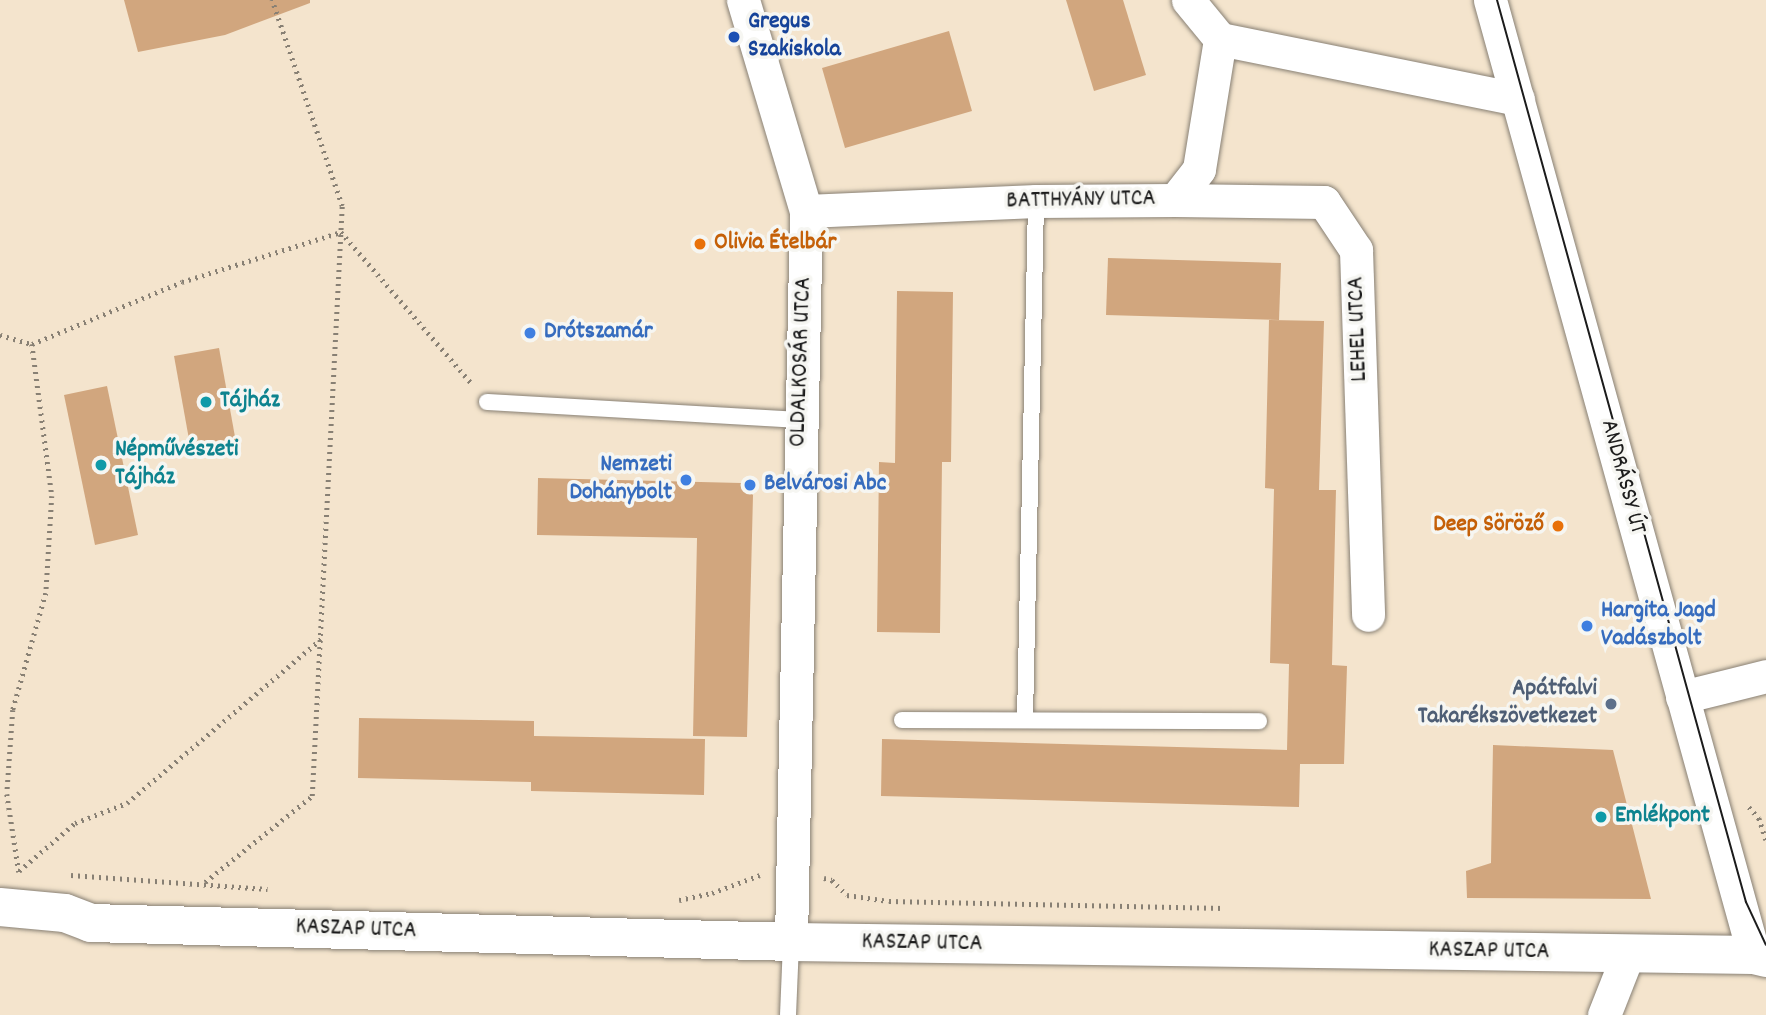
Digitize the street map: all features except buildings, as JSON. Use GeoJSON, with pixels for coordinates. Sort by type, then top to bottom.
{"type":"FeatureCollection","features":[{"type":"Feature","properties":{"kind":"street","name":"OLDALKOSÁR UTCA"},"geometry":{"type":"LineString","coordinates":[[744,0],[806,211],[791,943]]}},
{"type":"Feature","properties":{"kind":"street"},"geometry":{"type":"LineString","coordinates":[[1188,0],[1220,39],[1518,99]]}},
{"type":"Feature","properties":{"kind":"street","name":"ANDRÁSSY ÚT"},"geometry":{"type":"LineString","coordinates":[[1490,0],[1682,697],[1762,961]]}},
{"type":"Feature","properties":{"kind":"street","name":"BATTHYÁNY UTCA"},"geometry":{"type":"LineString","coordinates":[[806,211],[1036,201],[1175,200],[1199,169],[1220,39]]}},
{"type":"Feature","properties":{"kind":"street","name":"LEHEL UTCA"},"geometry":{"type":"LineString","coordinates":[[1175,200],[1324,202],[1356,250],[1368,615]]}},
{"type":"Feature","properties":{"kind":"street"},"geometry":{"type":"LineString","coordinates":[[1682,697],[1766,676]]}},
{"type":"Feature","properties":{"kind":"street","name":"KASZAP UTCA"},"geometry":{"type":"LineString","coordinates":[[5,889],[91,923]]}},
{"type":"Feature","properties":{"kind":"street","name":"KASZAP UTCA"},"geometry":{"type":"LineString","coordinates":[[0,933],[66,930],[91,923],[791,943],[1628,954],[1762,961]]}},
{"type":"Feature","properties":{"kind":"street"},"geometry":{"type":"LineString","coordinates":[[1604,1015],[1628,954]]}},
{"type":"Feature","properties":{"kind":"lane"},"geometry":{"type":"LineString","coordinates":[[1026,719],[1036,201]]}},
{"type":"Feature","properties":{"kind":"lane"},"geometry":{"type":"LineString","coordinates":[[487,402],[800,420]]}},
{"type":"Feature","properties":{"kind":"lane"},"geometry":{"type":"LineString","coordinates":[[902,720],[1259,721]]}},
{"type":"Feature","properties":{"kind":"lane"},"geometry":{"type":"LineString","coordinates":[[788,1015],[791,943]]}},
{"type":"Feature","properties":{"kind":"path"},"geometry":{"type":"LineString","coordinates":[[58,874],[205,882],[312,796],[342,206],[272,0]]}},
{"type":"Feature","properties":{"kind":"path"},"geometry":{"type":"LineString","coordinates":[[0,335],[32,344],[182,282],[341,232]]}},
{"type":"Feature","properties":{"kind":"path"},"geometry":{"type":"LineString","coordinates":[[341,232],[487,402]]}},
{"type":"Feature","properties":{"kind":"path"},"geometry":{"type":"LineString","coordinates":[[19,872],[6,794],[13,710],[46,593],[52,496],[32,344]]}},
{"type":"Feature","properties":{"kind":"path"},"geometry":{"type":"LineString","coordinates":[[5,889],[19,872],[75,823],[127,803],[321,639]]}},
{"type":"Feature","properties":{"kind":"path"},"geometry":{"type":"LineString","coordinates":[[19,872],[32,873]]}},
{"type":"Feature","properties":{"kind":"tram line"},"geometry":{"type":"LineString","coordinates":[[1497,0],[1746,902],[1766,945]]}},
{"type":"Feature","properties":{"kind":"place","name":"Gregus Szakiskola"},"geometry":{"type":"Point","coordinates":[734,37]}},
{"type":"Feature","properties":{"kind":"place","name":"Olivia Ételbár"},"geometry":{"type":"Point","coordinates":[700,244]}},
{"type":"Feature","properties":{"kind":"place","name":"Drótszamár"},"geometry":{"type":"Point","coordinates":[530,333]}},
{"type":"Feature","properties":{"kind":"place","name":"Tájház"},"geometry":{"type":"Point","coordinates":[206,402]}},
{"type":"Feature","properties":{"kind":"place","name":"Népművészeti Tájház"},"geometry":{"type":"Point","coordinates":[101,465]}},
{"type":"Feature","properties":{"kind":"place","name":"Nemzeti Dohánybolt"},"geometry":{"type":"Point","coordinates":[686,480]}},
{"type":"Feature","properties":{"kind":"place","name":"Belvárosi Abc"},"geometry":{"type":"Point","coordinates":[750,485]}},
{"type":"Feature","properties":{"kind":"place","name":"Deep Söröző"},"geometry":{"type":"Point","coordinates":[1558,526]}},
{"type":"Feature","properties":{"kind":"place","name":"Hargita Jagd Vadászbolt"},"geometry":{"type":"Point","coordinates":[1587,626]}},
{"type":"Feature","properties":{"kind":"place","name":"Apátfalvi Takarékszövetkezet"},"geometry":{"type":"Point","coordinates":[1611,704]}},
{"type":"Feature","properties":{"kind":"place","name":"Emlékpont"},"geometry":{"type":"Point","coordinates":[1601,817]}}]}
